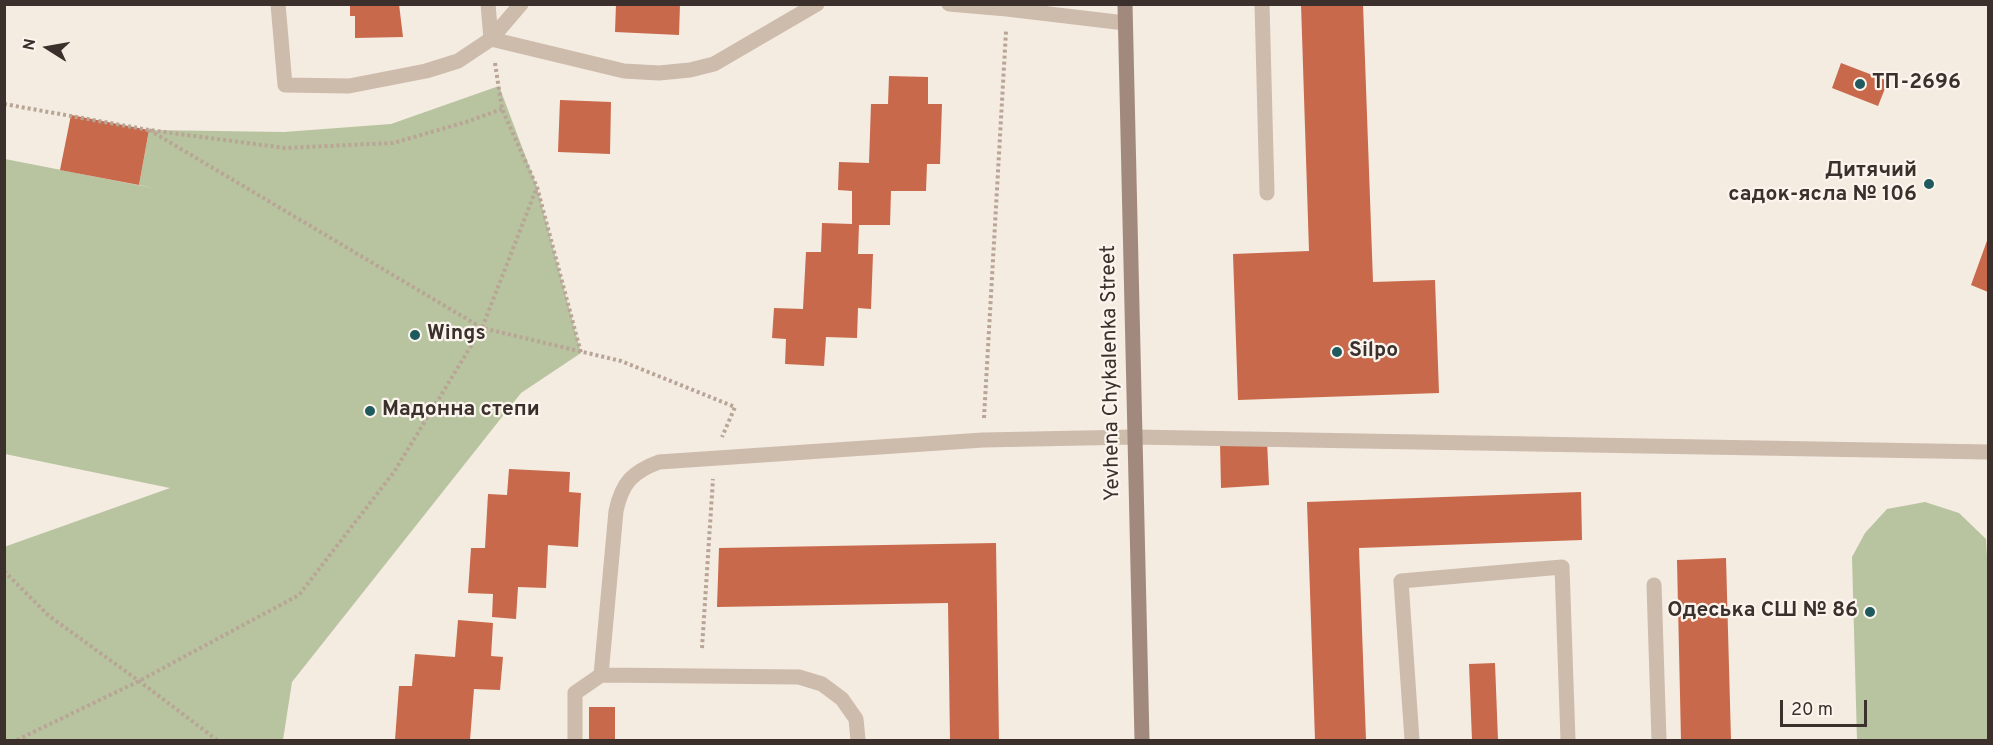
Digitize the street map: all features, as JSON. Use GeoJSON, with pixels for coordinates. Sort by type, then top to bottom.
{"type":"FeatureCollection","features":[{"type":"Feature","properties":{"kind":"main road","name":"Yevhena Chykalenka Street"},"geometry":{"type":"LineString","coordinates":[[1125,4],[1142,741]]}},
{"type":"Feature","properties":{"kind":"lane"},"geometry":{"type":"LineString","coordinates":[[278,4],[285,85],[349,86],[426,71],[458,61],[491,39],[521,4]]}},
{"type":"Feature","properties":{"kind":"lane"},"geometry":{"type":"LineString","coordinates":[[488,4],[491,39]]}},
{"type":"Feature","properties":{"kind":"lane"},"geometry":{"type":"LineString","coordinates":[[491,39],[624,71],[659,73],[690,70],[714,64],[816,4]]}},
{"type":"Feature","properties":{"kind":"lane"},"geometry":{"type":"LineString","coordinates":[[949,4],[1125,23]]}},
{"type":"Feature","properties":{"kind":"lane"},"geometry":{"type":"LineString","coordinates":[[1262,4],[1267,193]]}},
{"type":"Feature","properties":{"kind":"lane"},"geometry":{"type":"LineString","coordinates":[[601,675],[616,511],[620,494],[629,479],[643,468],[659,462],[983,440],[1134,437],[1989,452]]}},
{"type":"Feature","properties":{"kind":"lane"},"geometry":{"type":"LineString","coordinates":[[1412,741],[1401,581],[1562,567],[1568,741]]}},
{"type":"Feature","properties":{"kind":"lane"},"geometry":{"type":"LineString","coordinates":[[1654,585],[1659,741]]}},
{"type":"Feature","properties":{"kind":"lane"},"geometry":{"type":"LineString","coordinates":[[575,741],[575,693],[601,675],[799,677],[822,684],[842,699],[856,719],[858,741]]}},
{"type":"Feature","properties":{"kind":"path"},"geometry":{"type":"LineString","coordinates":[[983,440],[1007,9]]}},
{"type":"Feature","properties":{"kind":"path"},"geometry":{"type":"LineString","coordinates":[[491,39],[502,109],[537,188],[581,352]]}},
{"type":"Feature","properties":{"kind":"path"},"geometry":{"type":"LineString","coordinates":[[4,104],[149,130],[285,148],[393,143],[502,109]]}},
{"type":"Feature","properties":{"kind":"path"},"geometry":{"type":"LineString","coordinates":[[149,130],[482,328],[621,361],[735,407],[714,458],[702,648]]}},
{"type":"Feature","properties":{"kind":"path"},"geometry":{"type":"LineString","coordinates":[[17,741],[139,681],[299,595],[394,472],[482,328],[537,188]]}},
{"type":"Feature","properties":{"kind":"path"},"geometry":{"type":"LineString","coordinates":[[4,571],[49,616],[217,741]]}},
{"type":"Feature","properties":{"kind":"green space"},"geometry":{"type":"Polygon","coordinates":[[[499,86],[537,187],[581,353],[521,393],[292,682],[283,740],[5,740],[4,547],[170,488],[5,454],[5,159],[158,189],[139,185],[149,130],[284,132],[391,124],[499,86]]]}},
{"type":"Feature","properties":{"kind":"green space"},"geometry":{"type":"Polygon","coordinates":[[[1925,502],[1959,513],[1986,539],[1988,740],[1857,740],[1852,557],[1865,533],[1887,509],[1925,502]]]}},
{"type":"Feature","properties":{"kind":"building"},"geometry":{"type":"Polygon","coordinates":[[[350,4],[399,4],[403,37],[355,38],[355,16],[350,16],[350,4]]]}},
{"type":"Feature","properties":{"kind":"building"},"geometry":{"type":"Polygon","coordinates":[[[616,4],[680,4],[679,35],[615,32],[616,4]]]}},
{"type":"Feature","properties":{"kind":"building"},"geometry":{"type":"Polygon","coordinates":[[[1301,4],[1363,4],[1373,282],[1435,280],[1439,393],[1238,400],[1233,254],[1309,251],[1301,4]]]}},
{"type":"Feature","properties":{"kind":"building","name":"ТП-2696"},"geometry":{"type":"Polygon","coordinates":[[[1841,63],[1888,81],[1878,106],[1832,88],[1841,63]]]}},
{"type":"Feature","properties":{"kind":"building"},"geometry":{"type":"Polygon","coordinates":[[[889,76],[928,77],[928,104],[942,104],[940,164],[927,164],[926,191],[891,191],[890,225],[859,225],[858,254],[873,254],[871,309],[858,308],[857,338],[826,337],[824,366],[785,364],[786,339],[772,338],[774,308],[803,309],[806,252],[821,252],[822,223],[852,224],[852,191],[838,190],[839,162],[869,163],[871,104],[888,104],[889,76]]]}},
{"type":"Feature","properties":{"kind":"building"},"geometry":{"type":"Polygon","coordinates":[[[560,100],[611,102],[610,154],[558,152],[560,100]]]}},
{"type":"Feature","properties":{"kind":"building"},"geometry":{"type":"Polygon","coordinates":[[[71,115],[149,130],[139,185],[60,170],[71,115]]]}},
{"type":"Feature","properties":{"kind":"building"},"geometry":{"type":"Polygon","coordinates":[[[1988,238],[1988,292],[1971,285],[1988,238]]]}},
{"type":"Feature","properties":{"kind":"building"},"geometry":{"type":"Polygon","coordinates":[[[1267,440],[1269,485],[1221,488],[1220,442],[1267,440]]]}},
{"type":"Feature","properties":{"kind":"building"},"geometry":{"type":"Polygon","coordinates":[[[509,469],[570,472],[569,492],[581,493],[578,547],[548,545],[546,588],[518,587],[516,619],[492,617],[493,594],[468,593],[471,548],[485,548],[488,494],[507,495],[509,469]]]}},
{"type":"Feature","properties":{"kind":"building"},"geometry":{"type":"Polygon","coordinates":[[[1581,492],[1582,540],[1359,548],[1366,740],[1315,740],[1307,502],[1581,492]]]}},
{"type":"Feature","properties":{"kind":"building"},"geometry":{"type":"Polygon","coordinates":[[[996,543],[999,740],[950,740],[948,603],[717,607],[719,548],[996,543]]]}},
{"type":"Feature","properties":{"kind":"building"},"geometry":{"type":"Polygon","coordinates":[[[1726,558],[1731,740],[1681,740],[1677,560],[1726,558]]]}},
{"type":"Feature","properties":{"kind":"building"},"geometry":{"type":"Polygon","coordinates":[[[458,620],[493,623],[491,656],[503,657],[500,690],[474,689],[470,740],[395,740],[399,686],[412,686],[415,654],[455,657],[458,620]]]}},
{"type":"Feature","properties":{"kind":"building"},"geometry":{"type":"Polygon","coordinates":[[[1495,663],[1498,740],[1472,740],[1469,664],[1495,663]]]}},
{"type":"Feature","properties":{"kind":"building"},"geometry":{"type":"Polygon","coordinates":[[[589,707],[615,707],[615,740],[589,740],[589,707]]]}},
{"type":"Feature","properties":{"kind":"place","name":"ТП-2696"},"geometry":{"type":"Point","coordinates":[1860,84]}},
{"type":"Feature","properties":{"kind":"place","name":"Дитячий садок-ясла № 106"},"geometry":{"type":"Point","coordinates":[1929,184]}},
{"type":"Feature","properties":{"kind":"place","name":"Wings"},"geometry":{"type":"Point","coordinates":[415,335]}},
{"type":"Feature","properties":{"kind":"place","name":"Silpo"},"geometry":{"type":"Point","coordinates":[1337,352]}},
{"type":"Feature","properties":{"kind":"place","name":"Мадонна степи"},"geometry":{"type":"Point","coordinates":[370,411]}},
{"type":"Feature","properties":{"kind":"place","name":"Одеська СШ № 86"},"geometry":{"type":"Point","coordinates":[1870,612]}}]}
